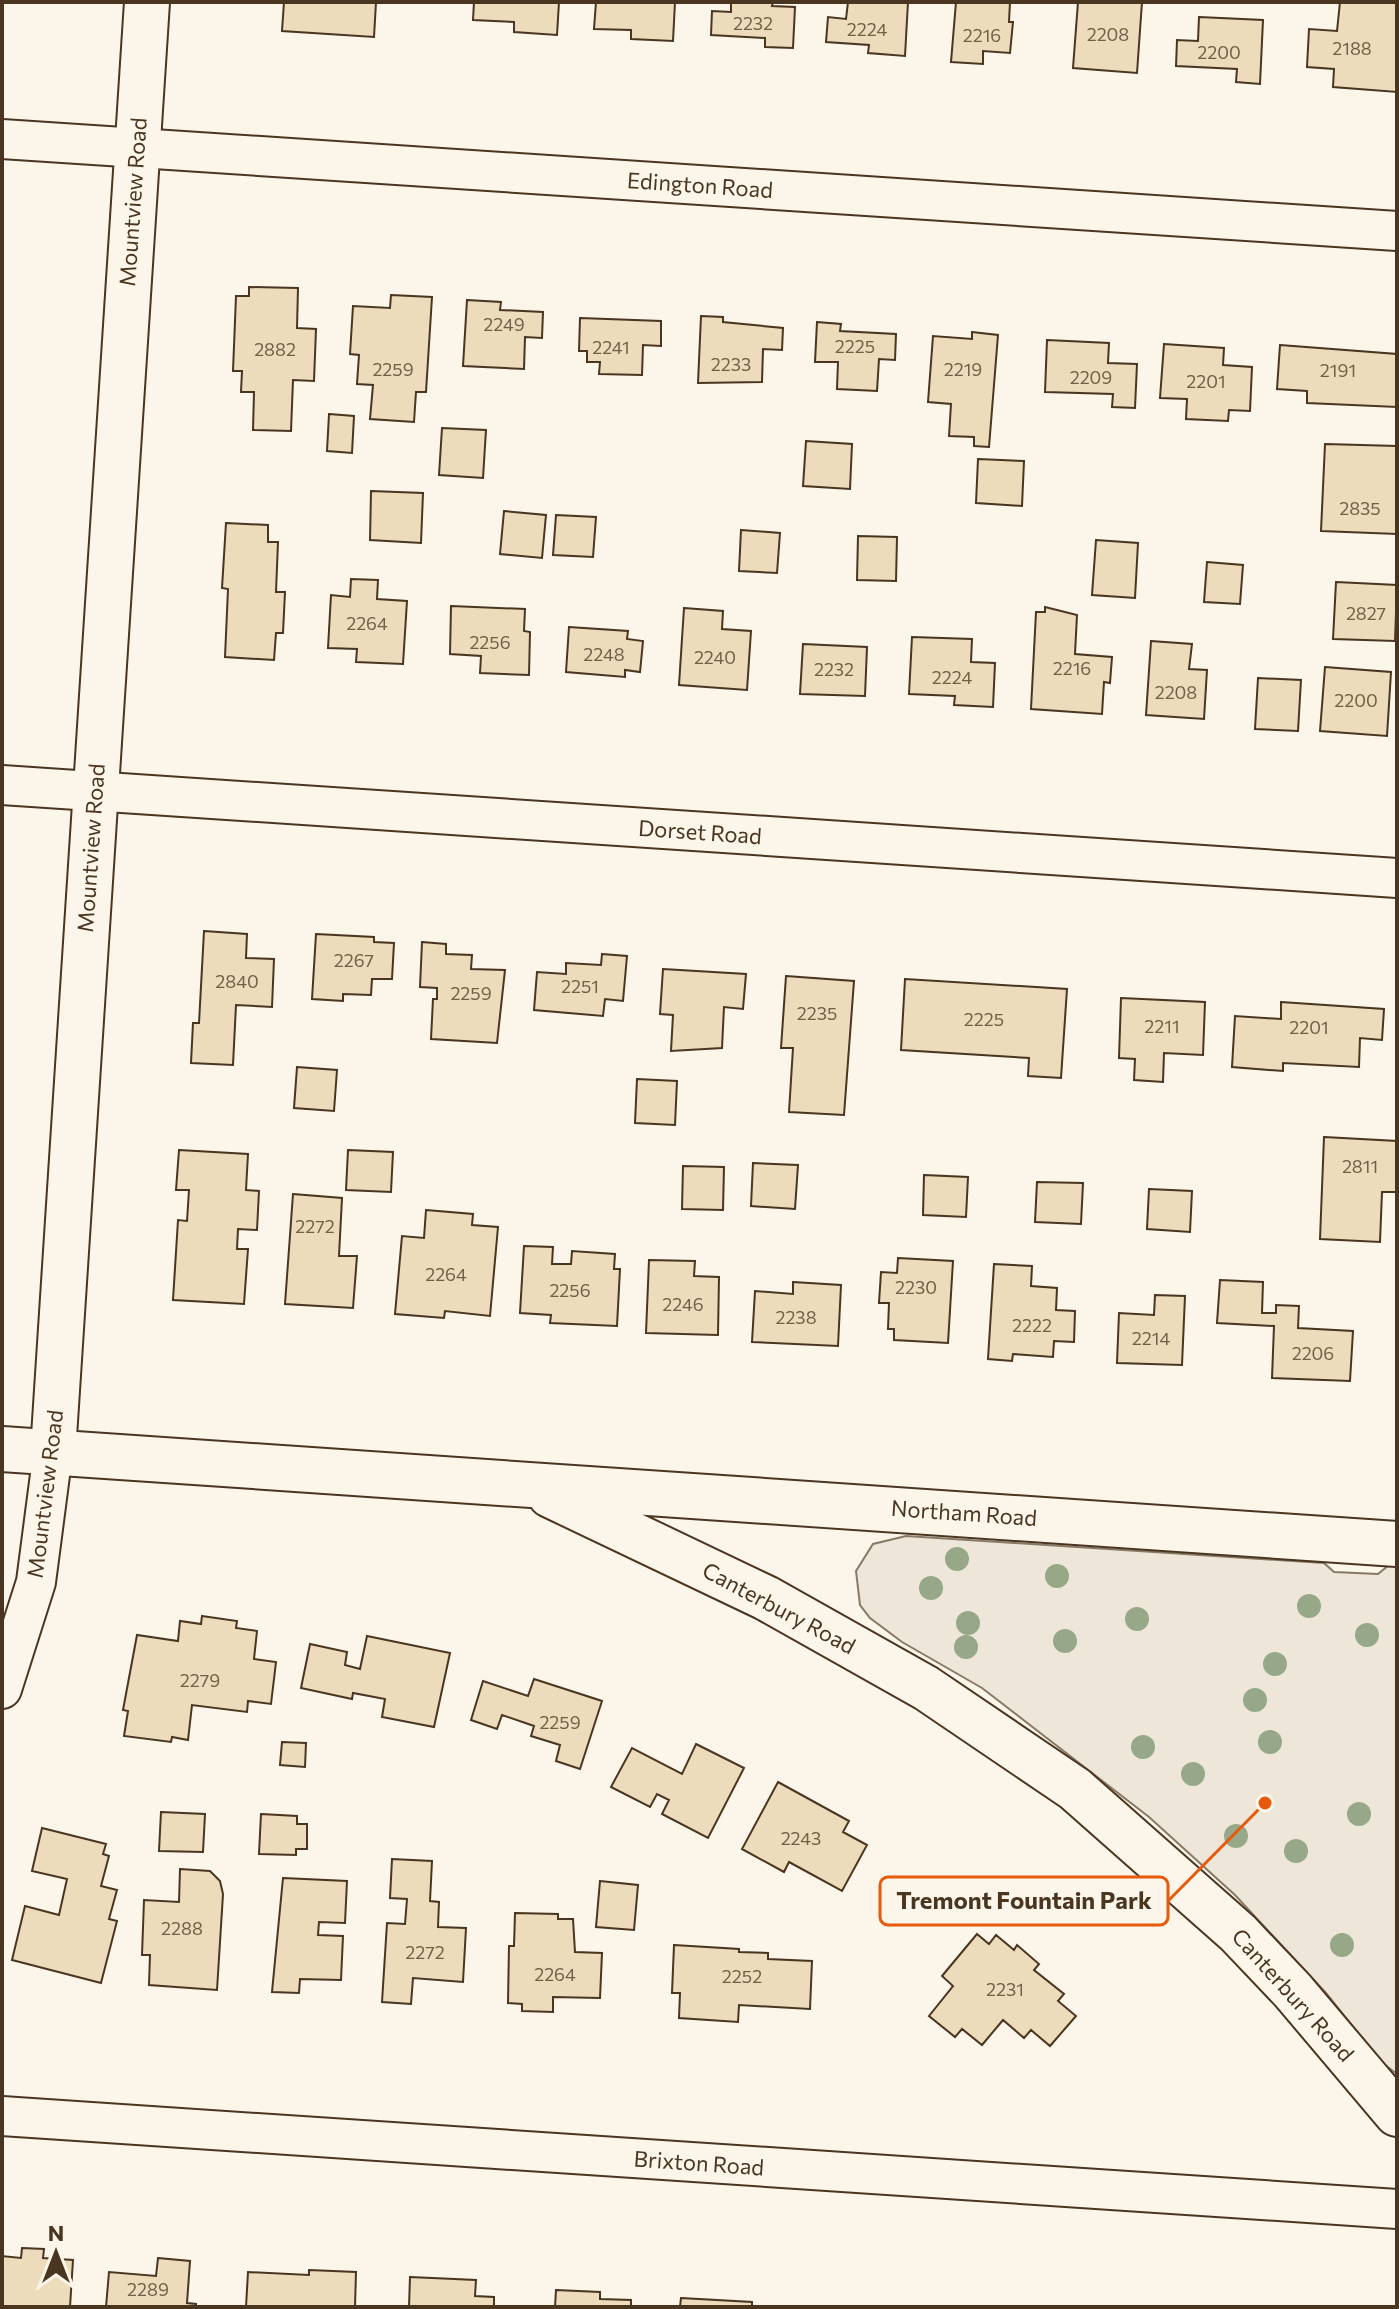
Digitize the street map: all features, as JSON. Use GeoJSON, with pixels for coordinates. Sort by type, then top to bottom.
{"type":"FeatureCollection","features":[{"type":"Feature","properties":{"kind":"street","name":"Mountview Road"},"geometry":{"type":"LineString","coordinates":[[2,1689],[36,1582],[53,1452],[147,2]]}},
{"type":"Feature","properties":{"kind":"street","name":"Edington Road"},"geometry":{"type":"LineString","coordinates":[[2,139],[1397,231]]}},
{"type":"Feature","properties":{"kind":"street","name":"Dorset Road"},"geometry":{"type":"LineString","coordinates":[[2,785],[1397,878]]}},
{"type":"Feature","properties":{"kind":"street","name":"Canterbury Road"},"geometry":{"type":"LineString","coordinates":[[2,1449],[530,1485],[779,1605],[926,1688],[1075,1789],[1238,1933],[1293,1991],[1397,2114]]}},
{"type":"Feature","properties":{"kind":"street","name":"Northam Road"},"geometry":{"type":"LineString","coordinates":[[530,1485],[1397,1544]]}},
{"type":"Feature","properties":{"kind":"street","name":"Brixton Road"},"geometry":{"type":"LineString","coordinates":[[2,2116],[1397,2209]]}},
{"type":"Feature","properties":{"kind":"shaded area"},"geometry":{"type":"Polygon","coordinates":[[[906,1536],[1324,1563],[1334,1572],[1378,1574],[1389,1565],[1397,1565],[1397,2074],[1381,2062],[1326,1993],[1235,1895],[1149,1817],[982,1688],[902,1642],[870,1618],[860,1605],[856,1571],[873,1544],[906,1536]]]}},
{"type":"Feature","properties":{"kind":"building"},"geometry":{"type":"Polygon","coordinates":[[[284,2],[376,2],[374,37],[282,31],[284,2]]]}},
{"type":"Feature","properties":{"kind":"building"},"geometry":{"type":"Polygon","coordinates":[[[474,2],[559,2],[557,35],[514,32],[514,22],[473,20],[474,2]]]}},
{"type":"Feature","properties":{"kind":"building"},"geometry":{"type":"Polygon","coordinates":[[[596,2],[675,2],[673,41],[631,39],[631,30],[594,29],[596,2]]]}},
{"type":"Feature","properties":{"kind":"building"},"geometry":{"type":"Polygon","coordinates":[[[731,2],[773,2],[772,6],[795,7],[793,48],[765,47],[765,38],[711,35],[712,11],[731,12],[731,2]]]}},
{"type":"Feature","properties":{"kind":"building"},"geometry":{"type":"Polygon","coordinates":[[[848,2],[908,2],[905,56],[868,53],[869,45],[826,42],[828,17],[846,19],[848,2]]]}},
{"type":"Feature","properties":{"kind":"building"},"geometry":{"type":"Polygon","coordinates":[[[956,2],[1010,2],[1009,22],[1013,22],[1010,53],[983,51],[983,64],[951,62],[956,2]]]}},
{"type":"Feature","properties":{"kind":"building"},"geometry":{"type":"Polygon","coordinates":[[[1078,2],[1142,2],[1137,73],[1073,68],[1078,2]]]}},
{"type":"Feature","properties":{"kind":"building"},"geometry":{"type":"Polygon","coordinates":[[[1340,2],[1397,2],[1397,92],[1333,87],[1334,69],[1307,67],[1309,29],[1337,31],[1340,2]]]}},
{"type":"Feature","properties":{"kind":"building"},"geometry":{"type":"Polygon","coordinates":[[[1199,17],[1263,20],[1260,84],[1236,82],[1237,69],[1176,66],[1177,40],[1198,41],[1199,17]]]}},
{"type":"Feature","properties":{"kind":"building"},"geometry":{"type":"Polygon","coordinates":[[[249,287],[298,288],[297,328],[316,329],[314,381],[293,380],[291,431],[253,430],[254,392],[241,392],[242,371],[233,371],[236,296],[249,296],[249,287]]]}},
{"type":"Feature","properties":{"kind":"building"},"geometry":{"type":"Polygon","coordinates":[[[391,295],[432,297],[426,392],[416,392],[414,422],[370,419],[373,385],[357,384],[359,355],[350,354],[353,306],[390,308],[391,295]]]}},
{"type":"Feature","properties":{"kind":"building"},"geometry":{"type":"Polygon","coordinates":[[[467,300],[501,302],[500,310],[543,312],[542,338],[525,337],[524,369],[463,366],[467,300]]]}},
{"type":"Feature","properties":{"kind":"building"},"geometry":{"type":"Polygon","coordinates":[[[701,316],[723,317],[723,322],[783,328],[782,350],[763,349],[762,382],[698,383],[701,316]]]}},
{"type":"Feature","properties":{"kind":"building"},"geometry":{"type":"Polygon","coordinates":[[[580,318],[661,321],[661,346],[643,345],[642,375],[599,374],[600,362],[587,362],[587,351],[579,351],[580,318]]]}},
{"type":"Feature","properties":{"kind":"building"},"geometry":{"type":"Polygon","coordinates":[[[817,322],[841,324],[840,331],[896,334],[895,360],[879,359],[877,391],[837,389],[838,362],[815,362],[817,322]]]}},
{"type":"Feature","properties":{"kind":"building"},"geometry":{"type":"Polygon","coordinates":[[[972,332],[998,335],[989,447],[974,446],[974,437],[949,436],[951,404],[928,402],[933,336],[972,339],[972,332]]]}},
{"type":"Feature","properties":{"kind":"building"},"geometry":{"type":"Polygon","coordinates":[[[1047,340],[1109,343],[1108,363],[1137,364],[1135,408],[1112,407],[1113,394],[1045,392],[1047,340]]]}},
{"type":"Feature","properties":{"kind":"building"},"geometry":{"type":"Polygon","coordinates":[[[1164,344],[1224,348],[1223,365],[1252,367],[1250,411],[1229,410],[1228,421],[1186,419],[1187,399],[1160,398],[1164,344]]]}},
{"type":"Feature","properties":{"kind":"building"},"geometry":{"type":"Polygon","coordinates":[[[1280,345],[1397,354],[1397,407],[1307,403],[1307,391],[1277,389],[1280,345]]]}},
{"type":"Feature","properties":{"kind":"building"},"geometry":{"type":"Polygon","coordinates":[[[329,414],[354,416],[352,453],[327,451],[329,414]]]}},
{"type":"Feature","properties":{"kind":"building"},"geometry":{"type":"Polygon","coordinates":[[[442,428],[486,430],[483,478],[439,475],[442,428]]]}},
{"type":"Feature","properties":{"kind":"building"},"geometry":{"type":"Polygon","coordinates":[[[806,441],[852,444],[850,489],[803,486],[806,441]]]}},
{"type":"Feature","properties":{"kind":"building"},"geometry":{"type":"Polygon","coordinates":[[[1325,444],[1397,446],[1397,534],[1321,531],[1325,444]]]}},
{"type":"Feature","properties":{"kind":"building"},"geometry":{"type":"Polygon","coordinates":[[[978,459],[1024,461],[1022,506],[976,503],[978,459]]]}},
{"type":"Feature","properties":{"kind":"building"},"geometry":{"type":"Polygon","coordinates":[[[371,491],[423,493],[421,543],[370,540],[371,491]]]}},
{"type":"Feature","properties":{"kind":"building"},"geometry":{"type":"Polygon","coordinates":[[[504,511],[546,515],[542,558],[500,554],[504,511]]]}},
{"type":"Feature","properties":{"kind":"building"},"geometry":{"type":"Polygon","coordinates":[[[556,515],[596,517],[593,557],[553,555],[556,515]]]}},
{"type":"Feature","properties":{"kind":"building"},"geometry":{"type":"Polygon","coordinates":[[[226,523],[268,525],[268,542],[278,542],[276,592],[285,592],[283,633],[276,633],[274,660],[225,657],[228,589],[222,588],[226,523]]]}},
{"type":"Feature","properties":{"kind":"building"},"geometry":{"type":"Polygon","coordinates":[[[741,530],[780,533],[777,573],[739,571],[741,530]]]}},
{"type":"Feature","properties":{"kind":"building"},"geometry":{"type":"Polygon","coordinates":[[[858,536],[897,537],[896,581],[857,580],[858,536]]]}},
{"type":"Feature","properties":{"kind":"building"},"geometry":{"type":"Polygon","coordinates":[[[1096,540],[1138,543],[1135,598],[1092,595],[1096,540]]]}},
{"type":"Feature","properties":{"kind":"building"},"geometry":{"type":"Polygon","coordinates":[[[1207,562],[1243,565],[1240,604],[1204,602],[1207,562]]]}},
{"type":"Feature","properties":{"kind":"building"},"geometry":{"type":"Polygon","coordinates":[[[351,579],[378,580],[377,599],[407,601],[403,664],[356,662],[357,649],[328,648],[331,595],[350,597],[351,579]]]}},
{"type":"Feature","properties":{"kind":"building"},"geometry":{"type":"Polygon","coordinates":[[[1336,582],[1397,585],[1395,641],[1333,639],[1336,582]]]}},
{"type":"Feature","properties":{"kind":"building"},"geometry":{"type":"Polygon","coordinates":[[[451,606],[525,609],[524,631],[530,632],[529,675],[480,673],[481,656],[450,654],[451,606]]]}},
{"type":"Feature","properties":{"kind":"building"},"geometry":{"type":"Polygon","coordinates":[[[1045,607],[1077,615],[1075,654],[1112,657],[1110,683],[1104,682],[1102,714],[1031,709],[1036,612],[1045,612],[1045,607]]]}},
{"type":"Feature","properties":{"kind":"building"},"geometry":{"type":"Polygon","coordinates":[[[684,608],[723,611],[722,629],[751,631],[747,690],[679,685],[684,608]]]}},
{"type":"Feature","properties":{"kind":"building"},"geometry":{"type":"Polygon","coordinates":[[[569,627],[628,631],[627,639],[643,641],[640,672],[625,670],[625,677],[566,672],[569,627]]]}},
{"type":"Feature","properties":{"kind":"building"},"geometry":{"type":"Polygon","coordinates":[[[912,637],[972,639],[971,662],[995,663],[993,707],[954,705],[955,696],[909,694],[912,637]]]}},
{"type":"Feature","properties":{"kind":"building"},"geometry":{"type":"Polygon","coordinates":[[[1151,641],[1192,644],[1189,669],[1207,670],[1204,719],[1146,715],[1151,641]]]}},
{"type":"Feature","properties":{"kind":"building"},"geometry":{"type":"Polygon","coordinates":[[[803,644],[867,647],[865,696],[800,694],[803,644]]]}},
{"type":"Feature","properties":{"kind":"building"},"geometry":{"type":"Polygon","coordinates":[[[1325,667],[1391,672],[1387,736],[1320,731],[1325,667]]]}},
{"type":"Feature","properties":{"kind":"building"},"geometry":{"type":"Polygon","coordinates":[[[1258,678],[1301,680],[1298,731],[1255,729],[1258,678]]]}},
{"type":"Feature","properties":{"kind":"building"},"geometry":{"type":"Polygon","coordinates":[[[204,931],[247,934],[246,958],[274,959],[272,1007],[236,1005],[233,1065],[191,1063],[193,1023],[199,1023],[204,931]]]}},
{"type":"Feature","properties":{"kind":"building"},"geometry":{"type":"Polygon","coordinates":[[[316,934],[374,937],[374,942],[394,943],[392,979],[372,979],[371,995],[343,994],[343,1001],[312,999],[316,934]]]}},
{"type":"Feature","properties":{"kind":"building"},"geometry":{"type":"Polygon","coordinates":[[[422,942],[446,944],[446,954],[472,955],[471,969],[505,970],[497,1043],[431,1039],[433,999],[437,999],[437,988],[420,987],[422,942]]]}},
{"type":"Feature","properties":{"kind":"building"},"geometry":{"type":"Polygon","coordinates":[[[602,954],[627,956],[623,1001],[605,999],[603,1016],[534,1010],[537,972],[566,974],[566,963],[601,965],[602,954]]]}},
{"type":"Feature","properties":{"kind":"building"},"geometry":{"type":"Polygon","coordinates":[[[663,969],[746,974],[743,1009],[724,1007],[722,1048],[671,1051],[673,1015],[660,1014],[663,969]]]}},
{"type":"Feature","properties":{"kind":"building"},"geometry":{"type":"Polygon","coordinates":[[[786,976],[854,981],[844,1115],[789,1112],[793,1048],[781,1048],[786,976]]]}},
{"type":"Feature","properties":{"kind":"building"},"geometry":{"type":"Polygon","coordinates":[[[905,979],[1067,989],[1061,1078],[1028,1076],[1029,1058],[901,1050],[905,979]]]}},
{"type":"Feature","properties":{"kind":"building"},"geometry":{"type":"Polygon","coordinates":[[[1121,998],[1205,1002],[1203,1055],[1164,1053],[1163,1082],[1134,1080],[1135,1059],[1119,1058],[1121,998]]]}},
{"type":"Feature","properties":{"kind":"building"},"geometry":{"type":"Polygon","coordinates":[[[1281,1002],[1384,1009],[1382,1040],[1360,1038],[1359,1067],[1283,1063],[1283,1071],[1232,1067],[1235,1016],[1281,1019],[1281,1002]]]}},
{"type":"Feature","properties":{"kind":"building"},"geometry":{"type":"Polygon","coordinates":[[[297,1067],[337,1070],[334,1111],[294,1108],[297,1067]]]}},
{"type":"Feature","properties":{"kind":"building"},"geometry":{"type":"Polygon","coordinates":[[[637,1079],[677,1081],[675,1125],[635,1123],[637,1079]]]}},
{"type":"Feature","properties":{"kind":"building"},"geometry":{"type":"Polygon","coordinates":[[[1324,1137],[1397,1141],[1397,1192],[1382,1192],[1380,1242],[1320,1239],[1324,1137]]]}},
{"type":"Feature","properties":{"kind":"building"},"geometry":{"type":"Polygon","coordinates":[[[179,1150],[248,1154],[246,1190],[259,1191],[257,1230],[238,1229],[237,1249],[248,1249],[244,1304],[173,1300],[178,1220],[187,1221],[189,1190],[176,1190],[179,1150]]]}},
{"type":"Feature","properties":{"kind":"building"},"geometry":{"type":"Polygon","coordinates":[[[348,1150],[393,1152],[391,1192],[346,1190],[348,1150]]]}},
{"type":"Feature","properties":{"kind":"building"},"geometry":{"type":"Polygon","coordinates":[[[753,1163],[798,1165],[795,1209],[751,1206],[753,1163]]]}},
{"type":"Feature","properties":{"kind":"building"},"geometry":{"type":"Polygon","coordinates":[[[683,1166],[724,1167],[723,1210],[682,1209],[683,1166]]]}},
{"type":"Feature","properties":{"kind":"building"},"geometry":{"type":"Polygon","coordinates":[[[924,1175],[968,1177],[966,1217],[923,1215],[924,1175]]]}},
{"type":"Feature","properties":{"kind":"building"},"geometry":{"type":"Polygon","coordinates":[[[1037,1182],[1083,1183],[1081,1224],[1035,1222],[1037,1182]]]}},
{"type":"Feature","properties":{"kind":"building"},"geometry":{"type":"Polygon","coordinates":[[[1149,1189],[1192,1191],[1190,1232],[1147,1229],[1149,1189]]]}},
{"type":"Feature","properties":{"kind":"building"},"geometry":{"type":"Polygon","coordinates":[[[293,1194],[342,1198],[339,1256],[357,1256],[353,1308],[285,1304],[293,1194]]]}},
{"type":"Feature","properties":{"kind":"building"},"geometry":{"type":"Polygon","coordinates":[[[426,1210],[473,1214],[472,1225],[498,1227],[490,1316],[445,1311],[444,1318],[395,1314],[402,1236],[424,1238],[426,1210]]]}},
{"type":"Feature","properties":{"kind":"building"},"geometry":{"type":"Polygon","coordinates":[[[524,1246],[553,1247],[552,1264],[571,1264],[572,1251],[615,1254],[614,1269],[620,1269],[617,1326],[550,1323],[551,1315],[520,1313],[524,1246]]]}},
{"type":"Feature","properties":{"kind":"building"},"geometry":{"type":"Polygon","coordinates":[[[898,1258],[953,1261],[948,1343],[894,1340],[894,1329],[888,1329],[889,1303],[879,1303],[881,1272],[897,1273],[898,1258]]]}},
{"type":"Feature","properties":{"kind":"building"},"geometry":{"type":"Polygon","coordinates":[[[649,1260],[695,1261],[694,1276],[719,1277],[718,1335],[646,1333],[649,1260]]]}},
{"type":"Feature","properties":{"kind":"building"},"geometry":{"type":"Polygon","coordinates":[[[994,1264],[1032,1266],[1031,1286],[1057,1288],[1056,1310],[1075,1311],[1074,1342],[1054,1341],[1053,1357],[1013,1354],[1012,1361],[988,1359],[994,1264]]]}},
{"type":"Feature","properties":{"kind":"building"},"geometry":{"type":"Polygon","coordinates":[[[1220,1280],[1263,1282],[1262,1313],[1276,1313],[1276,1305],[1299,1306],[1298,1328],[1353,1331],[1350,1381],[1272,1378],[1274,1326],[1217,1323],[1220,1280]]]}},
{"type":"Feature","properties":{"kind":"building"},"geometry":{"type":"Polygon","coordinates":[[[793,1282],[841,1285],[838,1346],[752,1342],[755,1291],[793,1294],[793,1282]]]}},
{"type":"Feature","properties":{"kind":"building"},"geometry":{"type":"Polygon","coordinates":[[[1155,1295],[1185,1296],[1182,1365],[1117,1363],[1119,1313],[1154,1315],[1155,1295]]]}},
{"type":"Feature","properties":{"kind":"building"},"geometry":{"type":"Polygon","coordinates":[[[202,1616],[237,1621],[236,1628],[257,1631],[254,1659],[276,1662],[271,1704],[248,1701],[247,1712],[192,1705],[188,1740],[172,1737],[171,1742],[124,1736],[128,1711],[123,1710],[137,1635],[178,1641],[180,1621],[201,1624],[202,1616]]]}},
{"type":"Feature","properties":{"kind":"building"},"geometry":{"type":"Polygon","coordinates":[[[367,1636],[450,1653],[434,1727],[382,1717],[385,1699],[353,1693],[352,1699],[301,1688],[310,1644],[347,1652],[345,1665],[360,1669],[367,1636]]]}},
{"type":"Feature","properties":{"kind":"building"},"geometry":{"type":"Polygon","coordinates":[[[534,1679],[602,1701],[580,1769],[556,1761],[560,1745],[531,1736],[534,1726],[502,1715],[497,1729],[471,1720],[483,1681],[528,1696],[534,1679]]]}},
{"type":"Feature","properties":{"kind":"building"},"geometry":{"type":"Polygon","coordinates":[[[282,1742],[306,1743],[305,1767],[280,1765],[282,1742]]]}},
{"type":"Feature","properties":{"kind":"building"},"geometry":{"type":"Polygon","coordinates":[[[696,1744],[744,1768],[708,1838],[662,1814],[669,1800],[657,1794],[650,1807],[611,1787],[632,1748],[682,1774],[696,1744]]]}},
{"type":"Feature","properties":{"kind":"building"},"geometry":{"type":"Polygon","coordinates":[[[778,1782],[849,1821],[843,1832],[867,1845],[842,1891],[789,1862],[784,1872],[742,1849],[778,1782]]]}},
{"type":"Feature","properties":{"kind":"building"},"geometry":{"type":"Polygon","coordinates":[[[161,1812],[205,1814],[203,1852],[159,1851],[161,1812]]]}},
{"type":"Feature","properties":{"kind":"building"},"geometry":{"type":"Polygon","coordinates":[[[261,1814],[297,1816],[297,1824],[307,1824],[307,1849],[296,1849],[296,1855],[259,1854],[261,1814]]]}},
{"type":"Feature","properties":{"kind":"building"},"geometry":{"type":"Polygon","coordinates":[[[42,1828],[106,1844],[103,1854],[109,1856],[101,1886],[117,1890],[109,1919],[117,1921],[101,1983],[12,1960],[25,1906],[59,1915],[67,1879],[32,1871],[42,1828]]]}},
{"type":"Feature","properties":{"kind":"building"},"geometry":{"type":"Polygon","coordinates":[[[392,1859],[432,1861],[430,1901],[439,1902],[438,1927],[466,1928],[463,1982],[413,1978],[411,2004],[382,2002],[387,1923],[405,1924],[407,1899],[390,1898],[392,1859]]]}},
{"type":"Feature","properties":{"kind":"building"},"geometry":{"type":"Polygon","coordinates":[[[180,1869],[210,1871],[220,1881],[223,1894],[217,1990],[149,1985],[150,1955],[142,1955],[144,1900],[179,1902],[180,1869]]]}},
{"type":"Feature","properties":{"kind":"building"},"geometry":{"type":"Polygon","coordinates":[[[283,1878],[347,1881],[345,1923],[319,1922],[318,1935],[343,1936],[341,1980],[300,1979],[299,1993],[272,1992],[283,1878]]]}},
{"type":"Feature","properties":{"kind":"building"},"geometry":{"type":"Polygon","coordinates":[[[600,1881],[638,1885],[634,1930],[596,1927],[600,1881]]]}},
{"type":"Feature","properties":{"kind":"building"},"geometry":{"type":"Polygon","coordinates":[[[515,1913],[558,1914],[558,1919],[573,1919],[575,1952],[602,1953],[600,1998],[553,1997],[553,2012],[522,2011],[522,2004],[508,2003],[509,1946],[514,1946],[515,1913]]]}},
{"type":"Feature","properties":{"kind":"building"},"geometry":{"type":"Polygon","coordinates":[[[977,1934],[989,1944],[996,1935],[1014,1950],[1017,1945],[1039,1964],[1034,1970],[1064,1994],[1058,2001],[1076,2016],[1050,2046],[1031,2030],[1024,2038],[1003,2020],[982,2045],[962,2029],[955,2037],[929,2016],[953,1986],[942,1976],[977,1934]]]}},
{"type":"Feature","properties":{"kind":"building"},"geometry":{"type":"Polygon","coordinates":[[[674,1945],[739,1949],[739,1952],[768,1953],[768,1959],[812,1961],[810,2009],[739,2005],[738,2022],[679,2018],[680,1993],[672,1993],[674,1945]]]}},
{"type":"Feature","properties":{"kind":"building"},"geometry":{"type":"Polygon","coordinates":[[[22,2248],[44,2249],[43,2258],[73,2260],[70,2307],[2,2307],[2,2256],[21,2258],[22,2248]]]}},
{"type":"Feature","properties":{"kind":"building"},"geometry":{"type":"Polygon","coordinates":[[[158,2258],[190,2261],[187,2303],[196,2304],[196,2307],[106,2307],[109,2272],[156,2276],[158,2258]]]}},
{"type":"Feature","properties":{"kind":"building"},"geometry":{"type":"Polygon","coordinates":[[[309,2270],[356,2272],[355,2307],[246,2307],[248,2272],[309,2275],[309,2270]]]}},
{"type":"Feature","properties":{"kind":"building"},"geometry":{"type":"Polygon","coordinates":[[[410,2277],[476,2280],[475,2296],[494,2297],[494,2307],[409,2307],[410,2277]]]}},
{"type":"Feature","properties":{"kind":"building"},"geometry":{"type":"Polygon","coordinates":[[[556,2290],[600,2292],[600,2299],[631,2300],[631,2307],[555,2307],[556,2290]]]}},
{"type":"Feature","properties":{"kind":"building"},"geometry":{"type":"Polygon","coordinates":[[[681,2298],[752,2302],[752,2307],[680,2307],[681,2298]]]}},
{"type":"Feature","properties":{"kind":"place","name":"Tremont Fountain Park"},"geometry":{"type":"Point","coordinates":[1265,1803]}}]}
